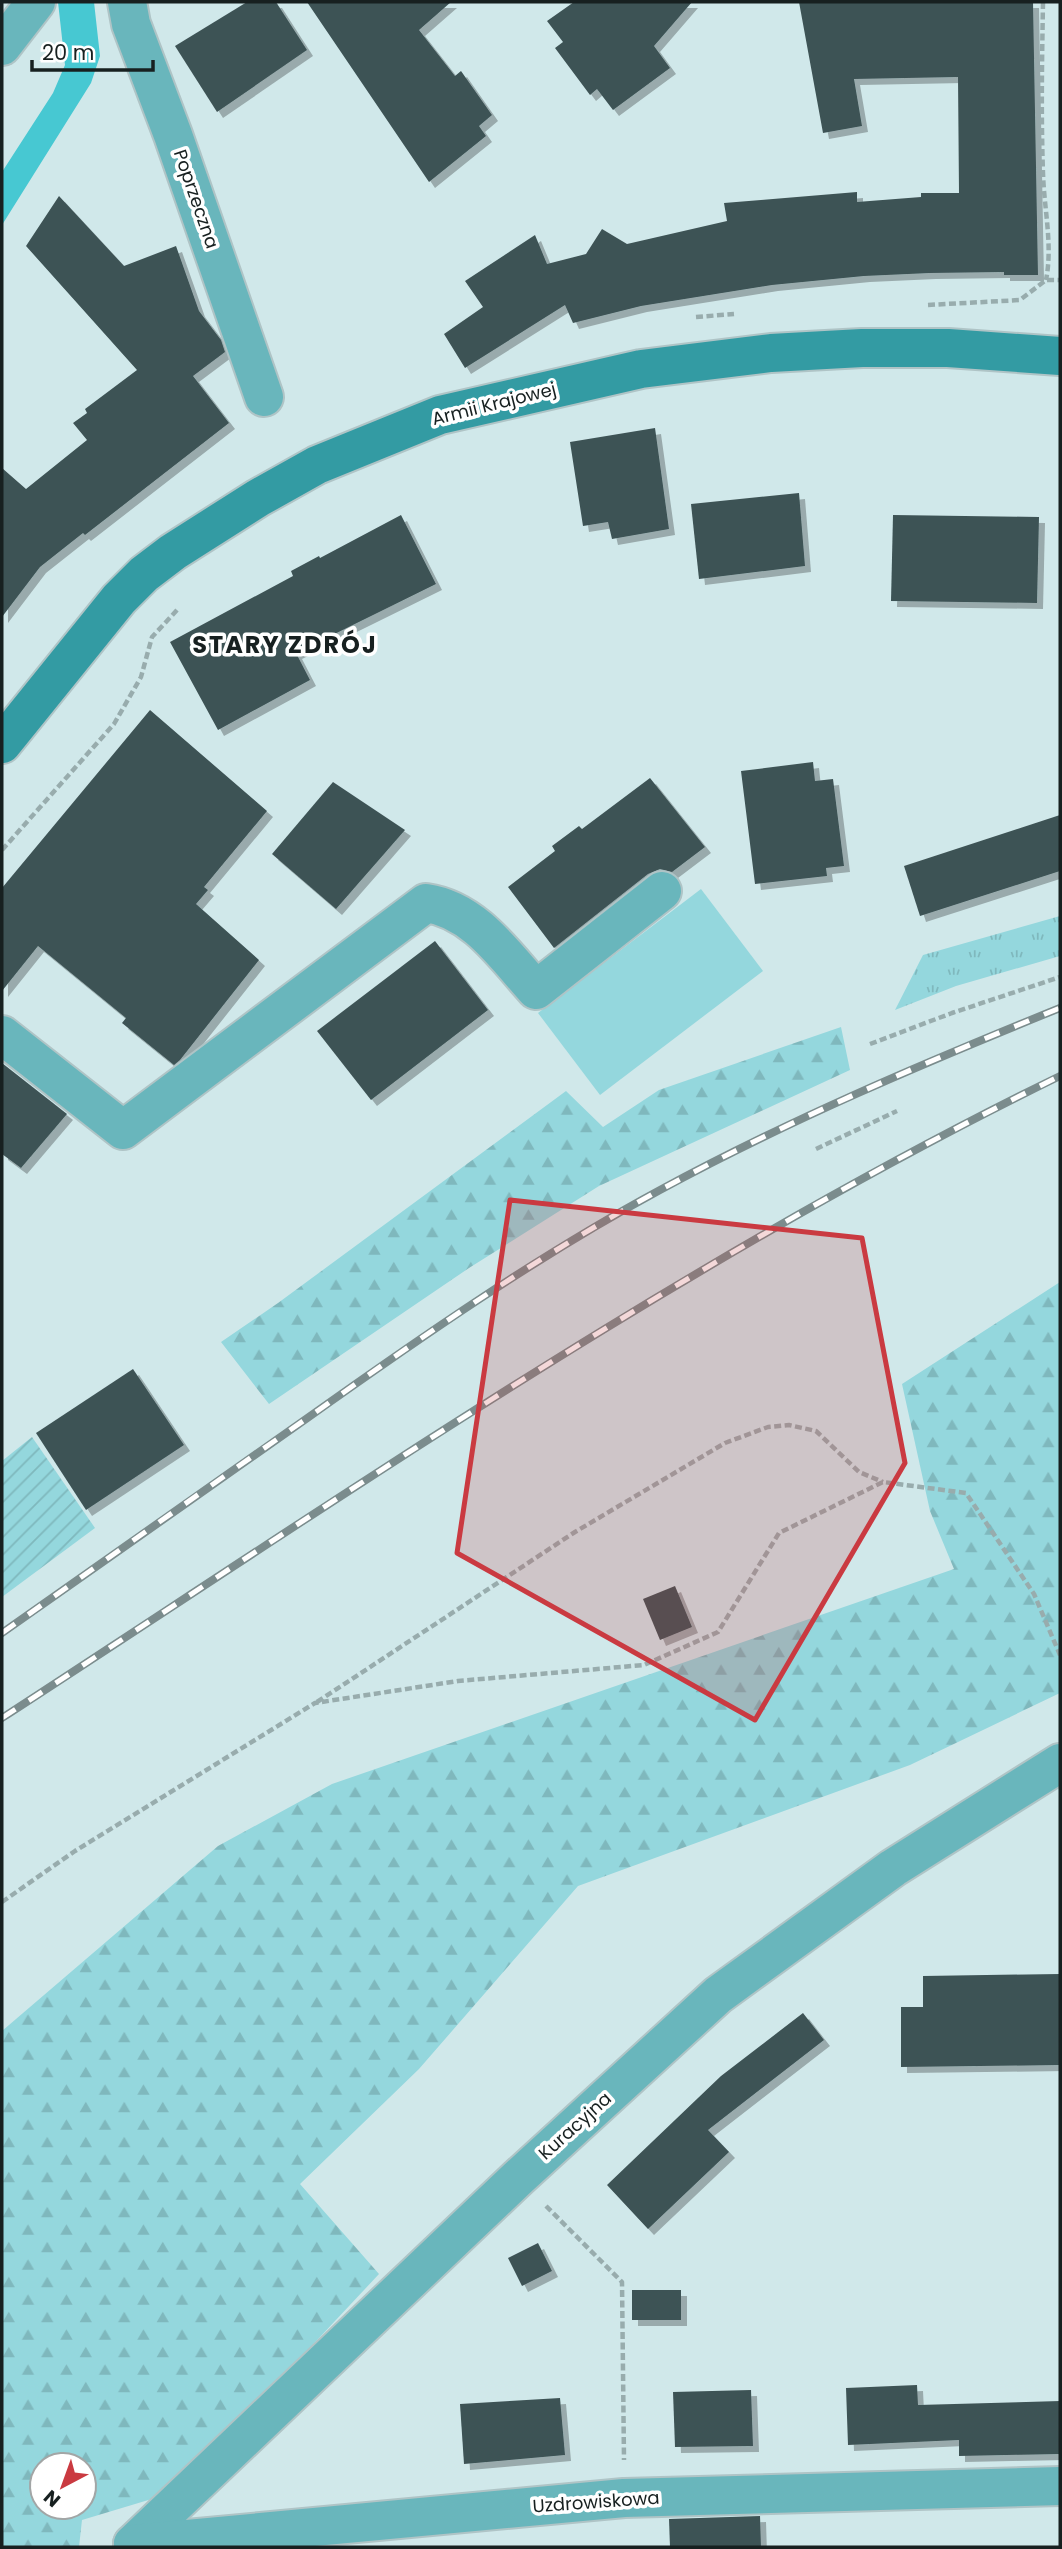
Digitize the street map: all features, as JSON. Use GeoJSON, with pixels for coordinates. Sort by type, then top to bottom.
{"type":"FeatureCollection","features":[{"type":"Feature","properties":{"kind":"main road","name":"Armii Krajowej"},"geometry":{"type":"LineString","coordinates":[[2,744],[119,599],[144,574],[173,552],[258,498],[317,466],[440,415],[641,369],[771,353],[862,348],[948,348],[1060,356]]}},
{"type":"Feature","properties":{"kind":"street"},"geometry":{"type":"LineString","coordinates":[[2,46],[36,2]]}},
{"type":"Feature","properties":{"kind":"street","name":"Poprzeczna"},"geometry":{"type":"LineString","coordinates":[[127,2],[131,24],[173,135],[264,397]]}},
{"type":"Feature","properties":{"kind":"street"},"geometry":{"type":"LineString","coordinates":[[2,1035],[123,1130],[426,903],[446,906],[479,927],[536,990],[662,891]]}},
{"type":"Feature","properties":{"kind":"street","name":"Kuracyjna"},"geometry":{"type":"LineString","coordinates":[[133,2544],[508,2188],[718,1996],[894,1868],[1060,1763]]}},
{"type":"Feature","properties":{"kind":"street","name":"Uzdrowiskowa"},"geometry":{"type":"LineString","coordinates":[[133,2544],[624,2498],[1060,2486]]}},
{"type":"Feature","properties":{"kind":"path"},"geometry":{"type":"LineString","coordinates":[[1043,2],[1043,164],[1050,261],[1046,280]]}},
{"type":"Feature","properties":{"kind":"path"},"geometry":{"type":"LineString","coordinates":[[926,305],[1020,300],[1046,280],[1060,280]]}},
{"type":"Feature","properties":{"kind":"path"},"geometry":{"type":"LineString","coordinates":[[2,850],[114,724],[142,677],[152,637],[177,609]]}},
{"type":"Feature","properties":{"kind":"path"},"geometry":{"type":"LineString","coordinates":[[870,1044],[1060,977]]}},
{"type":"Feature","properties":{"kind":"path"},"geometry":{"type":"LineString","coordinates":[[816,1149],[897,1111]]}},
{"type":"Feature","properties":{"kind":"path"},"geometry":{"type":"LineString","coordinates":[[2,1902],[75,1851],[315,1703],[575,1532],[725,1443],[768,1427],[789,1425],[816,1431],[859,1472],[883,1482],[966,1493],[1034,1594],[1060,1655]]}},
{"type":"Feature","properties":{"kind":"path"},"geometry":{"type":"LineString","coordinates":[[315,1703],[458,1681],[644,1665],[718,1632],[779,1533],[883,1482]]}},
{"type":"Feature","properties":{"kind":"path"},"geometry":{"type":"LineString","coordinates":[[550,2209],[622,2282],[624,2498]]}},
{"type":"Feature","properties":{"kind":"highlighted area"},"geometry":{"type":"Polygon","coordinates":[[[510,1200],[862,1238],[905,1463],[755,1720],[457,1553],[510,1200]]]}},
{"type":"Feature","properties":{"kind":"green space"},"geometry":{"type":"Polygon","coordinates":[[[701,889],[763,971],[600,1095],[538,1013],[701,889]]]}},
{"type":"Feature","properties":{"kind":"green space"},"geometry":{"type":"Polygon","coordinates":[[[1060,916],[1060,956],[956,986],[895,1010],[923,955],[1060,916]]]}},
{"type":"Feature","properties":{"kind":"green space"},"geometry":{"type":"Polygon","coordinates":[[[841,1027],[850,1070],[599,1186],[469,1268],[269,1404],[221,1342],[566,1091],[603,1127],[659,1090],[841,1027]]]}},
{"type":"Feature","properties":{"kind":"green space"},"geometry":{"type":"Polygon","coordinates":[[[1060,1282],[1060,1693],[910,1765],[578,1886],[419,2069],[300,2184],[379,2274],[175,2492],[98,2515],[98,2451],[28,2451],[28,2521],[82,2521],[79,2547],[2,2547],[2,2031],[218,1846],[332,1784],[954,1569],[930,1511],[902,1384],[1060,1282]]]}},
{"type":"Feature","properties":{"kind":"green space"},"geometry":{"type":"Polygon","coordinates":[[[32,1437],[95,1528],[2,1597],[2,1461],[32,1437]]]}},
{"type":"Feature","properties":{"kind":"shaded area"},"geometry":{"type":"Polygon","coordinates":[[[58,2],[94,2],[100,56],[91,83],[2,225],[2,172],[53,93],[65,65],[58,2]]]}},
{"type":"Feature","properties":{"kind":"building"},"geometry":{"type":"Polygon","coordinates":[[[247,2],[276,2],[307,50],[217,112],[175,46],[247,2]]]}},
{"type":"Feature","properties":{"kind":"building"},"geometry":{"type":"Polygon","coordinates":[[[307,2],[451,2],[419,30],[455,76],[461,71],[492,115],[479,126],[486,136],[429,182],[307,2]]]}},
{"type":"Feature","properties":{"kind":"building"},"geometry":{"type":"Polygon","coordinates":[[[574,2],[692,2],[654,46],[670,68],[613,110],[597,89],[590,95],[555,48],[563,42],[547,21],[574,2]]]}},
{"type":"Feature","properties":{"kind":"building"},"geometry":{"type":"Polygon","coordinates":[[[799,2],[1033,2],[1038,275],[1004,275],[1004,272],[930,273],[772,285],[641,306],[573,323],[565,305],[465,368],[444,334],[483,307],[465,281],[535,235],[547,264],[586,254],[602,229],[627,244],[727,221],[724,203],[857,192],[857,202],[921,197],[921,193],[959,193],[958,77],[854,79],[862,126],[823,133],[799,2]]]}},
{"type":"Feature","properties":{"kind":"building"},"geometry":{"type":"Polygon","coordinates":[[[59,196],[124,266],[176,246],[199,311],[221,340],[225,352],[193,376],[229,423],[40,567],[2,617],[2,468],[26,489],[87,440],[73,423],[87,413],[85,409],[137,370],[26,246],[59,196]]]}},
{"type":"Feature","properties":{"kind":"building"},"geometry":{"type":"Polygon","coordinates":[[[655,428],[669,529],[612,539],[608,522],[583,526],[570,442],[655,428]]]}},
{"type":"Feature","properties":{"kind":"building"},"geometry":{"type":"Polygon","coordinates":[[[799,493],[805,566],[699,579],[691,504],[799,493]]]}},
{"type":"Feature","properties":{"kind":"building"},"geometry":{"type":"Polygon","coordinates":[[[401,515],[436,584],[296,653],[310,680],[218,730],[170,642],[293,576],[291,571],[401,515]]]}},
{"type":"Feature","properties":{"kind":"building"},"geometry":{"type":"Polygon","coordinates":[[[893,515],[1039,517],[1037,603],[891,601],[893,515]]]}},
{"type":"Feature","properties":{"kind":"building"},"geometry":{"type":"Polygon","coordinates":[[[150,710],[267,811],[204,887],[208,890],[196,904],[259,960],[174,1065],[122,1023],[126,1018],[38,946],[2,991],[2,888],[150,710]]]}},
{"type":"Feature","properties":{"kind":"building"},"geometry":{"type":"Polygon","coordinates":[[[813,762],[815,781],[833,779],[844,866],[826,868],[827,876],[755,884],[741,771],[813,762]]]}},
{"type":"Feature","properties":{"kind":"building"},"geometry":{"type":"Polygon","coordinates":[[[650,778],[705,847],[672,872],[660,869],[648,874],[554,948],[508,887],[555,851],[552,846],[579,826],[582,829],[650,778]]]}},
{"type":"Feature","properties":{"kind":"building"},"geometry":{"type":"Polygon","coordinates":[[[333,782],[405,830],[336,909],[272,854],[333,782]]]}},
{"type":"Feature","properties":{"kind":"building"},"geometry":{"type":"Polygon","coordinates":[[[1060,815],[1060,871],[920,916],[904,866],[1060,815]]]}},
{"type":"Feature","properties":{"kind":"building"},"geometry":{"type":"Polygon","coordinates":[[[435,941],[488,1010],[371,1100],[317,1031],[435,941]]]}},
{"type":"Feature","properties":{"kind":"building"},"geometry":{"type":"Polygon","coordinates":[[[2,1063],[67,1114],[21,1168],[2,1154],[2,1063]]]}},
{"type":"Feature","properties":{"kind":"building"},"geometry":{"type":"Polygon","coordinates":[[[133,1369],[184,1445],[86,1510],[36,1433],[133,1369]]]}},
{"type":"Feature","properties":{"kind":"building"},"geometry":{"type":"Polygon","coordinates":[[[675,1586],[692,1627],[660,1640],[643,1599],[675,1586]]]}},
{"type":"Feature","properties":{"kind":"building"},"geometry":{"type":"Polygon","coordinates":[[[1060,1974],[1060,2065],[901,2067],[901,2007],[923,2007],[923,1976],[1060,1974]]]}},
{"type":"Feature","properties":{"kind":"building"},"geometry":{"type":"Polygon","coordinates":[[[803,2013],[824,2040],[708,2130],[729,2152],[648,2229],[607,2185],[721,2076],[803,2013]]]}},
{"type":"Feature","properties":{"kind":"building"},"geometry":{"type":"Polygon","coordinates":[[[538,2243],[552,2271],[522,2286],[508,2258],[538,2243]]]}},
{"type":"Feature","properties":{"kind":"building"},"geometry":{"type":"Polygon","coordinates":[[[632,2290],[681,2290],[681,2320],[632,2320],[632,2290]]]}},
{"type":"Feature","properties":{"kind":"building"},"geometry":{"type":"Polygon","coordinates":[[[917,2385],[918,2405],[1060,2401],[1060,2454],[959,2456],[959,2440],[848,2445],[846,2388],[917,2385]]]}},
{"type":"Feature","properties":{"kind":"building"},"geometry":{"type":"Polygon","coordinates":[[[751,2390],[753,2446],[675,2447],[673,2392],[751,2390]]]}},
{"type":"Feature","properties":{"kind":"building"},"geometry":{"type":"Polygon","coordinates":[[[560,2398],[565,2455],[464,2464],[460,2404],[560,2398]]]}},
{"type":"Feature","properties":{"kind":"building"},"geometry":{"type":"Polygon","coordinates":[[[760,2516],[761,2547],[670,2547],[669,2519],[760,2516]]]}},
{"type":"Feature","properties":{"kind":"railway"},"geometry":{"type":"LineString","coordinates":[[2,1633],[435,1329],[568,1243],[660,1190],[807,1116],[1060,1008]]}},
{"type":"Feature","properties":{"kind":"railway"},"geometry":{"type":"LineString","coordinates":[[2,1718],[391,1464],[653,1299],[922,1146],[1060,1076]]}},
{"type":"Feature","properties":{"kind":"district","name":"STARY ZDRÓJ"},"geometry":{"type":"Point","coordinates":[285,645]}}]}
